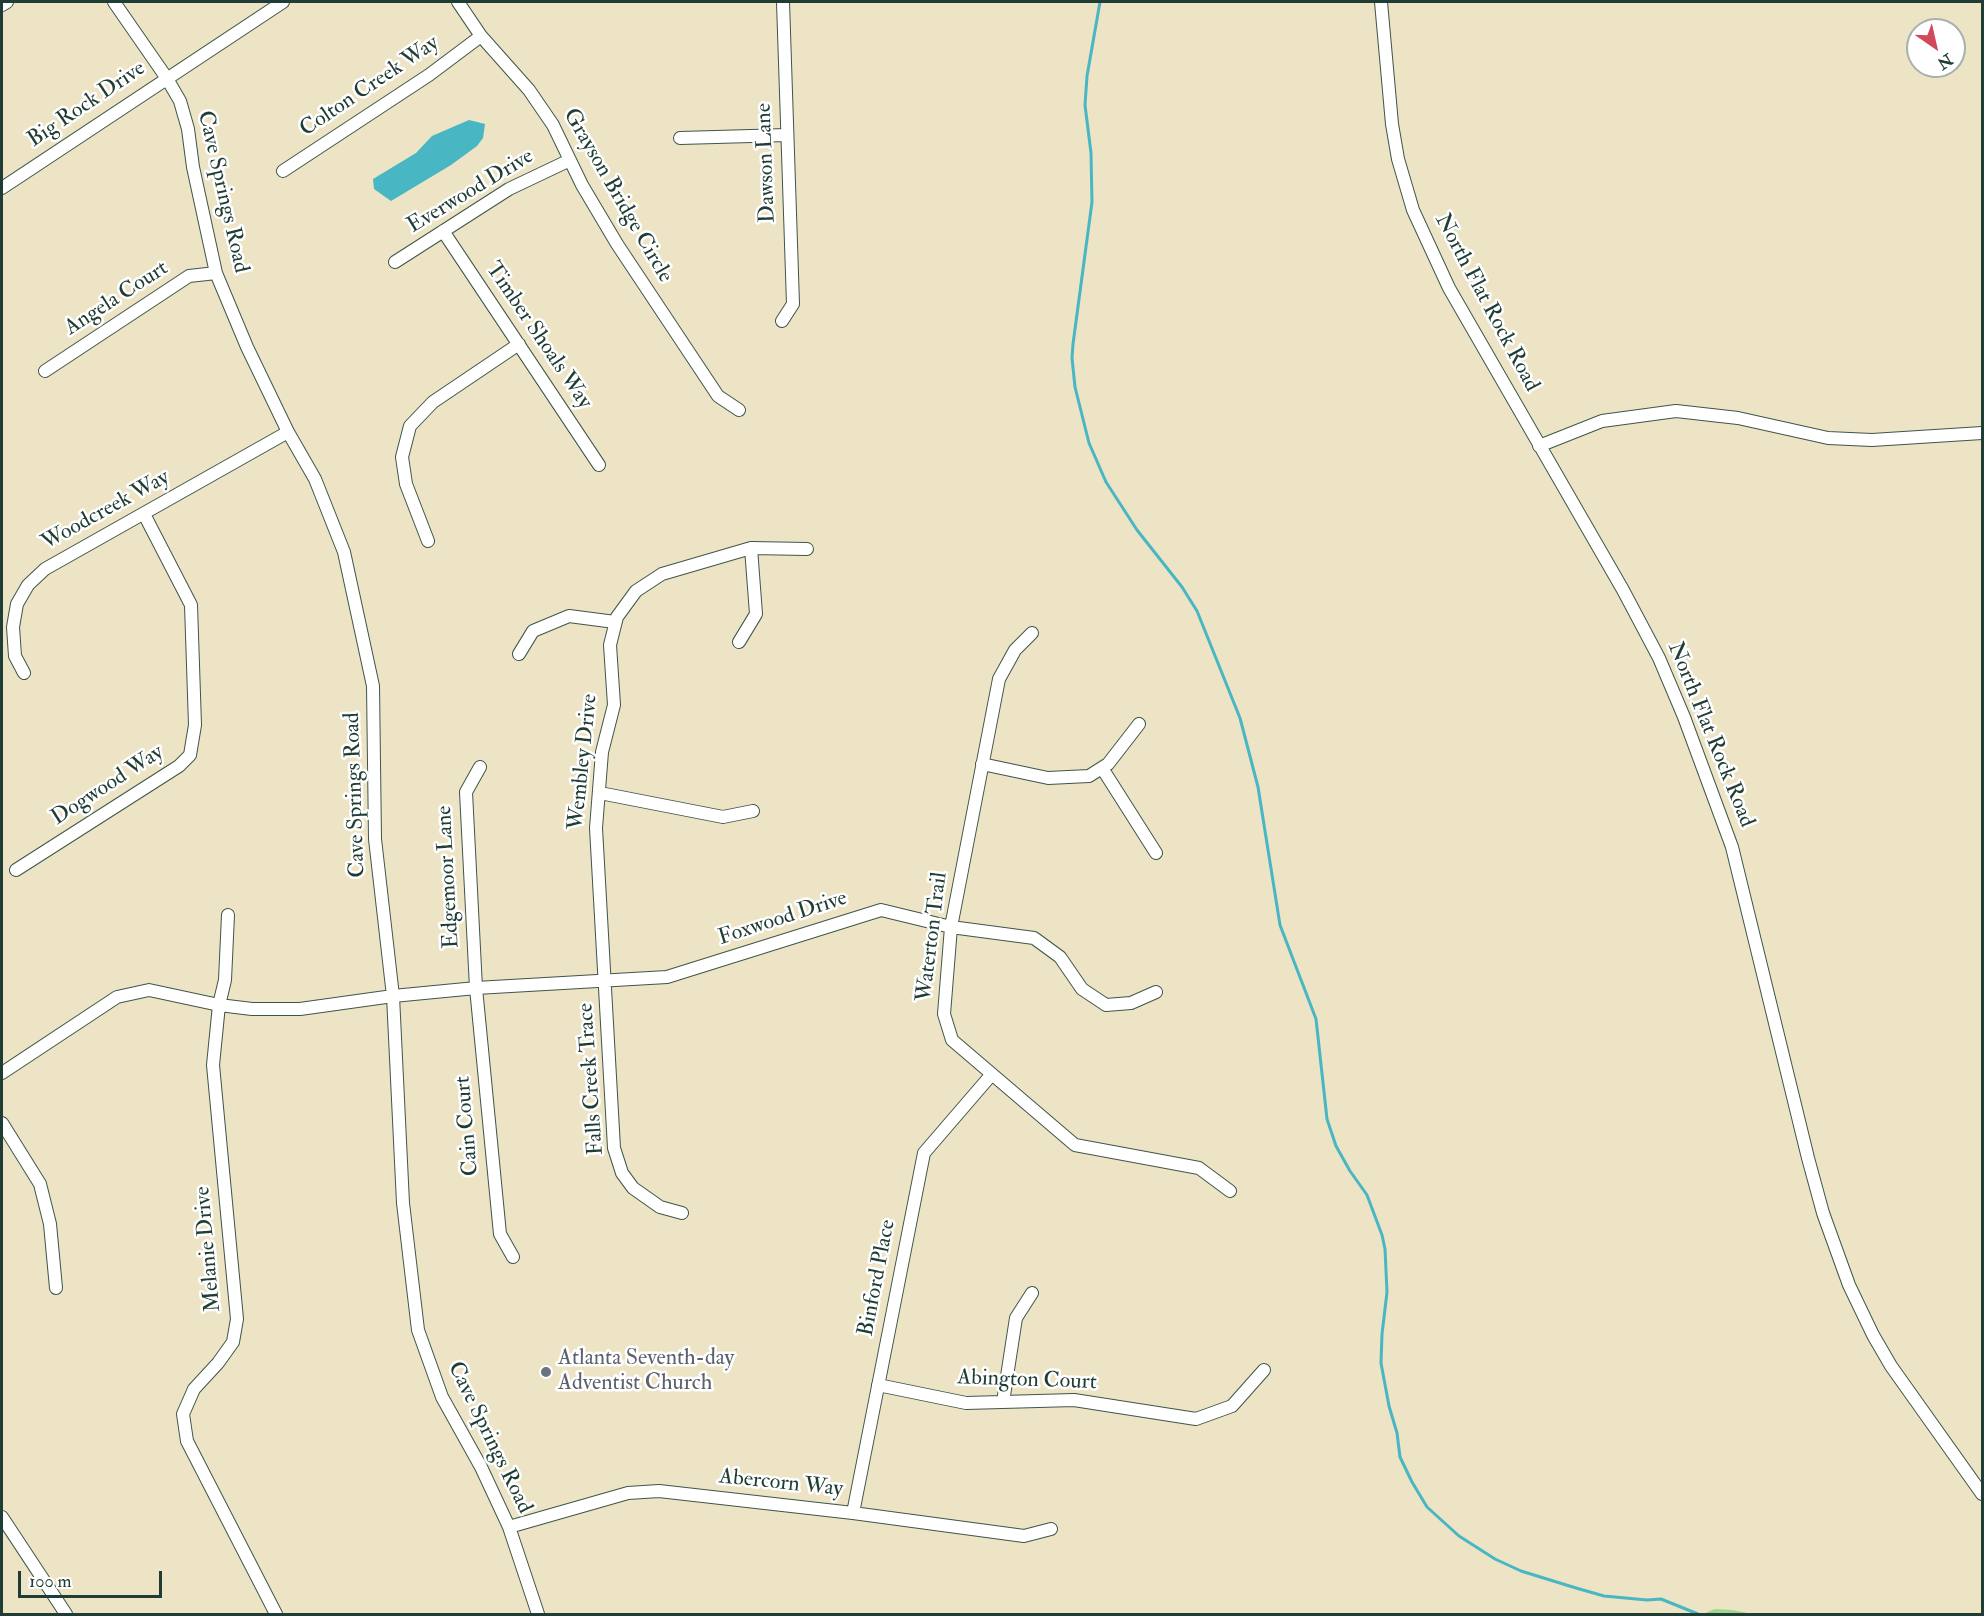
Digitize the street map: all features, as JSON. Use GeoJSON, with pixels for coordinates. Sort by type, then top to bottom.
{"type":"FeatureCollection","features":[{"type":"Feature","properties":{"kind":"street"},"geometry":{"type":"LineString","coordinates":[[2,5],[7,2]]}},
{"type":"Feature","properties":{"kind":"street","name":"Cave Springs Road"},"geometry":{"type":"LineString","coordinates":[[114,2],[180,101],[188,129],[193,167],[216,273],[247,347],[288,432],[315,479],[344,552],[373,686],[375,839],[393,996],[403,1203],[418,1330],[442,1396],[481,1467],[509,1527],[538,1614]]}},
{"type":"Feature","properties":{"kind":"street","name":"Big Rock Drive"},"geometry":{"type":"LineString","coordinates":[[2,188],[166,77],[283,2]]}},
{"type":"Feature","properties":{"kind":"street","name":"Grayson Bridge Circle"},"geometry":{"type":"LineString","coordinates":[[458,2],[481,36],[529,90],[553,125],[582,185],[617,244],[718,396],[739,411]]}},
{"type":"Feature","properties":{"kind":"street","name":"Dawson Lane"},"geometry":{"type":"LineString","coordinates":[[782,321],[793,304],[783,2]]}},
{"type":"Feature","properties":{"kind":"street","name":"North Flat Rock Road"},"geometry":{"type":"LineString","coordinates":[[1380,2],[1392,124],[1398,159],[1413,210],[1449,288],[1623,590],[1659,658],[1708,779],[1732,847],[1808,1158],[1823,1213],[1849,1285],[1873,1335],[1896,1373],[1983,1494]]}},
{"type":"Feature","properties":{"kind":"street","name":"Colton Creek Way"},"geometry":{"type":"LineString","coordinates":[[283,171],[429,75],[481,36]]}},
{"type":"Feature","properties":{"kind":"street"},"geometry":{"type":"LineString","coordinates":[[680,138],[787,135]]}},
{"type":"Feature","properties":{"kind":"street","name":"Everwood Drive"},"geometry":{"type":"LineString","coordinates":[[395,262],[509,189],[570,160]]}},
{"type":"Feature","properties":{"kind":"street","name":"Timber Shoals Way"},"geometry":{"type":"LineString","coordinates":[[443,231],[598,465]]}},
{"type":"Feature","properties":{"kind":"street","name":"Angela Court"},"geometry":{"type":"LineString","coordinates":[[45,371],[189,276],[216,273]]}},
{"type":"Feature","properties":{"kind":"street"},"geometry":{"type":"LineString","coordinates":[[428,541],[406,484],[402,457],[410,426],[433,402],[519,344]]}},
{"type":"Feature","properties":{"kind":"street"},"geometry":{"type":"LineString","coordinates":[[1539,446],[1602,421],[1676,411],[1738,418],[1828,438],[1872,440],[1983,433]]}},
{"type":"Feature","properties":{"kind":"street","name":"Woodcreek Way"},"geometry":{"type":"LineString","coordinates":[[24,673],[15,656],[13,627],[17,604],[28,585],[45,569],[288,432]]}},
{"type":"Feature","properties":{"kind":"street","name":"Dogwood Way"},"geometry":{"type":"LineString","coordinates":[[16,870],[179,766],[190,755],[195,725],[191,605],[144,514]]}},
{"type":"Feature","properties":{"kind":"street"},"geometry":{"type":"LineString","coordinates":[[739,642],[756,614],[751,548]]}},
{"type":"Feature","properties":{"kind":"street","name":"Wembley Drive"},"geometry":{"type":"LineString","coordinates":[[606,979],[596,828],[602,752],[614,705],[610,645],[616,617],[636,591],[662,574],[751,548],[807,549]]}},
{"type":"Feature","properties":{"kind":"street"},"geometry":{"type":"LineString","coordinates":[[519,654],[533,631],[569,616],[615,622]]}},
{"type":"Feature","properties":{"kind":"street","name":"Waterton Trail"},"geometry":{"type":"LineString","coordinates":[[1032,633],[1015,650],[999,679],[982,764],[951,927],[944,1014],[952,1040],[1075,1145],[1199,1168],[1230,1191]]}},
{"type":"Feature","properties":{"kind":"street"},"geometry":{"type":"LineString","coordinates":[[982,764],[1048,778],[1089,776],[1108,764],[1139,724]]}},
{"type":"Feature","properties":{"kind":"street","name":"Edgemoor Lane"},"geometry":{"type":"LineString","coordinates":[[476,988],[466,792],[480,767]]}},
{"type":"Feature","properties":{"kind":"street"},"geometry":{"type":"LineString","coordinates":[[1102,768],[1156,853]]}},
{"type":"Feature","properties":{"kind":"street"},"geometry":{"type":"LineString","coordinates":[[600,794],[723,817],[753,811]]}},
{"type":"Feature","properties":{"kind":"street","name":"Foxwood Drive"},"geometry":{"type":"LineString","coordinates":[[2,1072],[117,997],[149,990],[219,1005],[252,1009],[300,1009],[393,996],[476,988],[667,977],[881,910],[951,927],[1034,938],[1060,957],[1082,989],[1106,1005],[1131,1003],[1156,992]]}},
{"type":"Feature","properties":{"kind":"street","name":"Melanie Drive"},"geometry":{"type":"LineString","coordinates":[[228,915],[225,980],[219,1005],[213,1065],[237,1319],[232,1342],[218,1363],[194,1389],[183,1414],[187,1441],[276,1614]]}},
{"type":"Feature","properties":{"kind":"street","name":"Falls Creek Trace"},"geometry":{"type":"LineString","coordinates":[[606,979],[614,1148],[622,1173],[633,1188],[660,1207],[682,1213]]}},
{"type":"Feature","properties":{"kind":"street","name":"Cain Court"},"geometry":{"type":"LineString","coordinates":[[476,988],[500,1234],[513,1257]]}},
{"type":"Feature","properties":{"kind":"street","name":"Binford Place"},"geometry":{"type":"LineString","coordinates":[[853,1513],[924,1153],[992,1074]]}},
{"type":"Feature","properties":{"kind":"street"},"geometry":{"type":"LineString","coordinates":[[2,1123],[40,1184],[50,1224],[56,1288]]}},
{"type":"Feature","properties":{"kind":"street"},"geometry":{"type":"LineString","coordinates":[[1003,1402],[1016,1318],[1032,1293]]}},
{"type":"Feature","properties":{"kind":"street","name":"Abington Court"},"geometry":{"type":"LineString","coordinates":[[878,1385],[966,1403],[1074,1401],[1196,1419],[1232,1406],[1264,1370]]}},
{"type":"Feature","properties":{"kind":"street","name":"Abercorn Way"},"geometry":{"type":"LineString","coordinates":[[509,1527],[628,1493],[659,1491],[853,1513],[1024,1536],[1051,1528]]}},
{"type":"Feature","properties":{"kind":"street"},"geometry":{"type":"LineString","coordinates":[[2,1517],[66,1614]]}},
{"type":"Feature","properties":{"kind":"green space"},"geometry":{"type":"Polygon","coordinates":[[[1715,1609],[1732,1610],[1753,1614],[1703,1614],[1715,1609]]]}},
{"type":"Feature","properties":{"kind":"water"},"geometry":{"type":"Polygon","coordinates":[[[469,120],[485,124],[483,138],[477,146],[451,165],[391,201],[374,189],[373,179],[416,153],[432,136],[469,120]]]}},
{"type":"Feature","properties":{"kind":"waterway"},"geometry":{"type":"LineString","coordinates":[[1100,2],[1087,76],[1085,105],[1091,153],[1092,202],[1073,344],[1075,387],[1089,443],[1106,482],[1137,530],[1182,587],[1197,611],[1240,718],[1258,787],[1280,925],[1316,1019],[1327,1119],[1336,1146],[1367,1195],[1382,1235],[1387,1292],[1381,1363],[1397,1433],[1400,1457],[1427,1507],[1459,1536],[1495,1559],[1521,1571],[1604,1596],[1661,1599],[1698,1614]]}},
{"type":"Feature","properties":{"kind":"place","name":"Atlanta Seventh-day Adventist Church"},"geometry":{"type":"Point","coordinates":[546,1372]}}]}
